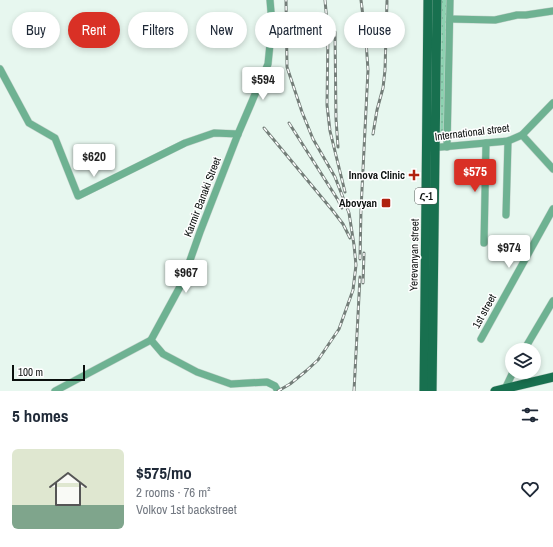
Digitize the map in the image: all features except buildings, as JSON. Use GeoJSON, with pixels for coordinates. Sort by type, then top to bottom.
{"type":"FeatureCollection","features":[{"type":"Feature","properties":{"kind":"main road","name":"Yerevanyan street"},"geometry":{"type":"LineString","coordinates":[[428,0],[431,148],[432,391]]}},
{"type":"Feature","properties":{"kind":"main road","name":"Yerevanyan street"},"geometry":{"type":"LineString","coordinates":[[424,391],[437,0]]}},
{"type":"Feature","properties":{"kind":"main road"},"geometry":{"type":"LineString","coordinates":[[495,391],[553,378]]}},
{"type":"Feature","properties":{"kind":"street","name":"Karmir Banaki Street"},"geometry":{"type":"LineString","coordinates":[[151,340],[182,283],[238,134],[268,64],[272,24],[270,0]]}},
{"type":"Feature","properties":{"kind":"street"},"geometry":{"type":"LineString","coordinates":[[447,147],[450,0]]}},
{"type":"Feature","properties":{"kind":"street"},"geometry":{"type":"LineString","coordinates":[[450,19],[495,20],[517,15],[553,11]]}},
{"type":"Feature","properties":{"kind":"street"},"geometry":{"type":"LineString","coordinates":[[0,69],[29,123],[55,138],[78,196],[185,143],[214,133],[238,134]]}},
{"type":"Feature","properties":{"kind":"street","name":"International street"},"geometry":{"type":"LineString","coordinates":[[431,148],[508,141],[522,135],[553,103]]}},
{"type":"Feature","properties":{"kind":"street"},"geometry":{"type":"LineString","coordinates":[[522,135],[553,169]]}},
{"type":"Feature","properties":{"kind":"street"},"geometry":{"type":"LineString","coordinates":[[506,215],[508,141]]}},
{"type":"Feature","properties":{"kind":"street"},"geometry":{"type":"LineString","coordinates":[[484,243],[486,143]]}},
{"type":"Feature","properties":{"kind":"street","name":"1st street"},"geometry":{"type":"LineString","coordinates":[[481,339],[553,209]]}},
{"type":"Feature","properties":{"kind":"street"},"geometry":{"type":"LineString","coordinates":[[528,343],[553,301]]}},
{"type":"Feature","properties":{"kind":"street"},"geometry":{"type":"LineString","coordinates":[[55,391],[151,340],[163,354],[197,372],[231,384],[267,382],[275,386],[278,391]]}},
{"type":"Feature","properties":{"kind":"street"},"geometry":{"type":"LineString","coordinates":[[505,389],[510,379]]}},
{"type":"Feature","properties":{"kind":"green space"},"geometry":{"type":"Polygon","coordinates":[[[440,0],[448,0],[445,135],[440,134],[439,132],[440,0]]]}},
{"type":"Feature","properties":{"kind":"railway"},"geometry":{"type":"LineString","coordinates":[[278,391],[290,384],[318,360],[339,329],[353,290],[356,265],[349,213],[335,177],[313,139],[287,67],[286,0]]}},
{"type":"Feature","properties":{"kind":"railway"},"geometry":{"type":"LineString","coordinates":[[325,0],[328,33],[327,105],[330,131],[345,192]]}},
{"type":"Feature","properties":{"kind":"railway"},"geometry":{"type":"LineString","coordinates":[[360,259],[368,70],[361,0]]}},
{"type":"Feature","properties":{"kind":"railway"},"geometry":{"type":"LineString","coordinates":[[373,134],[383,88],[385,70],[387,1]]}},
{"type":"Feature","properties":{"kind":"railway"},"geometry":{"type":"LineString","coordinates":[[335,48],[336,119],[338,147]]}},
{"type":"Feature","properties":{"kind":"railway"},"geometry":{"type":"LineString","coordinates":[[289,123],[342,208]]}},
{"type":"Feature","properties":{"kind":"railway"},"geometry":{"type":"LineString","coordinates":[[264,128],[333,211],[343,224],[350,238]]}},
{"type":"Feature","properties":{"kind":"railway"},"geometry":{"type":"LineString","coordinates":[[363,283],[364,253]]}},
{"type":"Feature","properties":{"kind":"railway"},"geometry":{"type":"LineString","coordinates":[[354,391],[360,277]]}},
{"type":"Feature","properties":{"kind":"place","name":"Innova Clinic"},"geometry":{"type":"Point","coordinates":[414,175]}},
{"type":"Feature","properties":{"kind":"place","name":"Abovyan"},"geometry":{"type":"Point","coordinates":[386,203]}}]}
